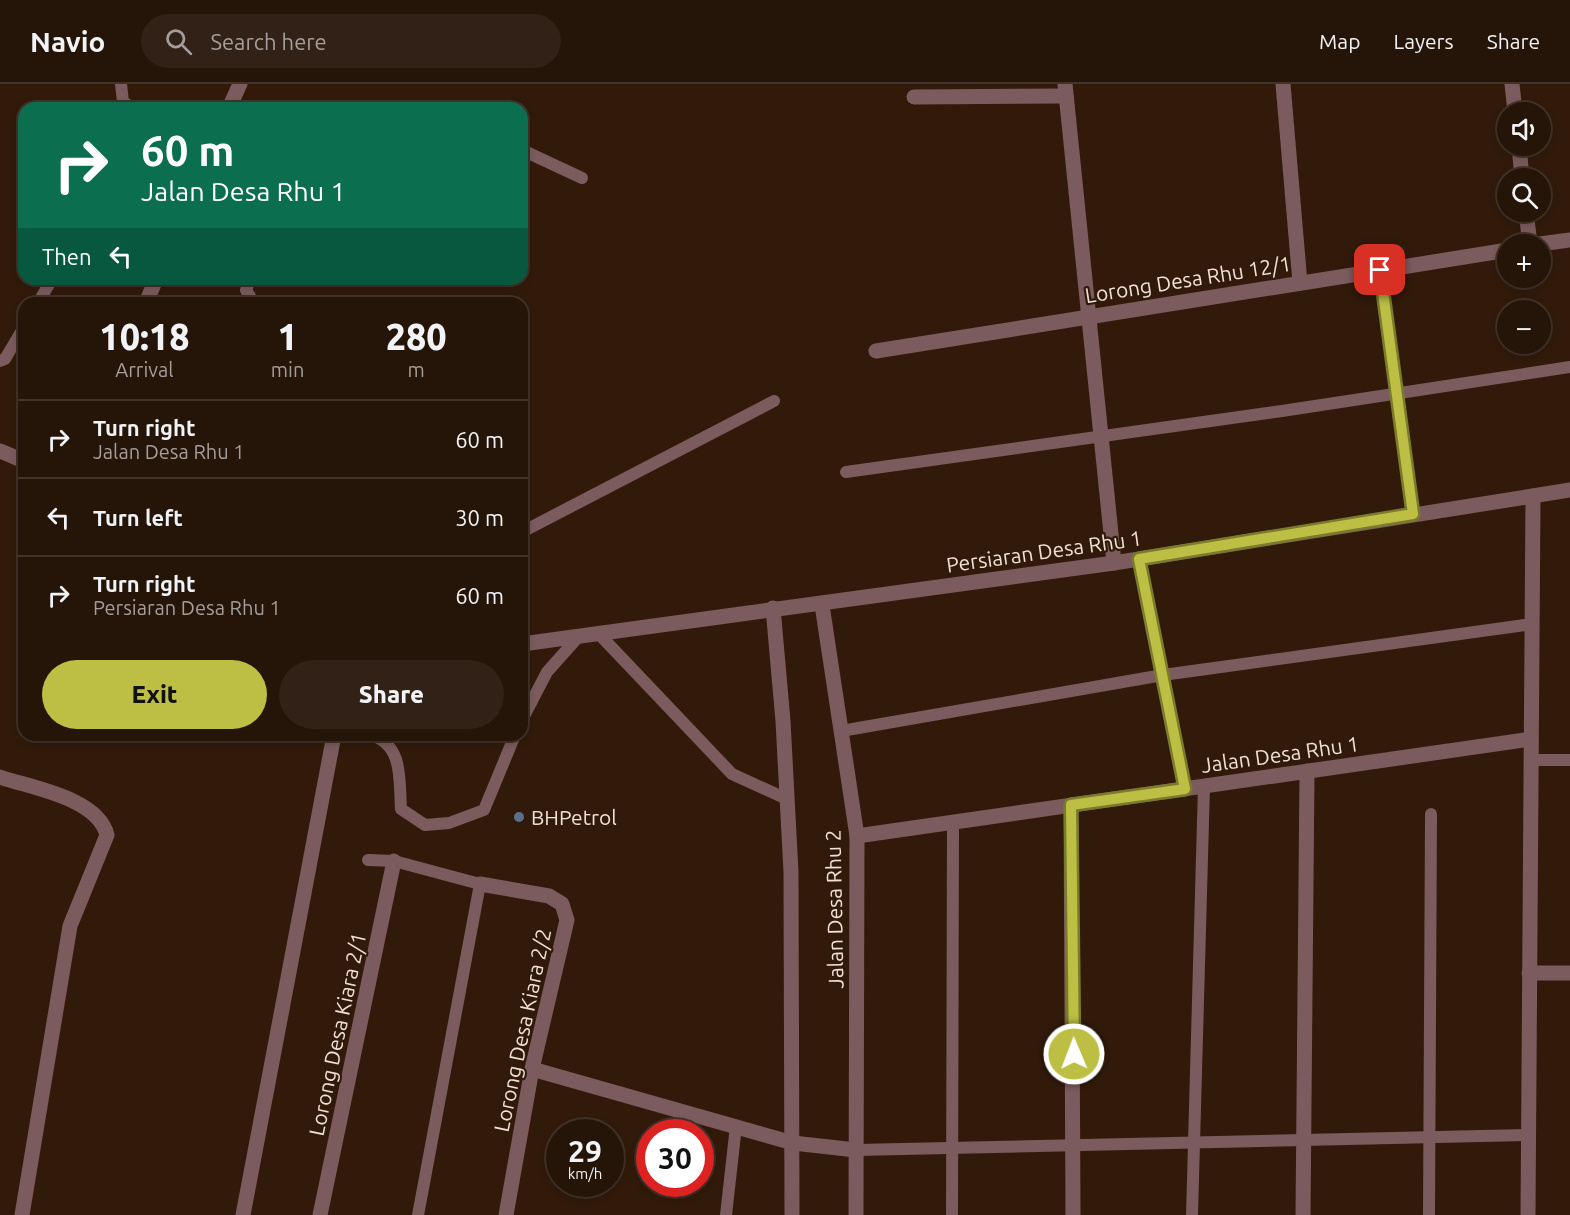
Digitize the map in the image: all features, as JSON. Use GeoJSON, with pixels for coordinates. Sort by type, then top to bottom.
{"type":"FeatureCollection","features":[{"type":"Feature","properties":{"kind":"street"},"geometry":{"type":"LineString","coordinates":[[232,102],[240,84]]}},
{"type":"Feature","properties":{"kind":"street"},"geometry":{"type":"LineString","coordinates":[[1283,84],[1300,283]]}},
{"type":"Feature","properties":{"kind":"street"},"geometry":{"type":"LineString","coordinates":[[1512,84],[1514,102]]}},
{"type":"Feature","properties":{"kind":"street"},"geometry":{"type":"LineString","coordinates":[[914,97],[1066,90],[1114,563]]}},
{"type":"Feature","properties":{"kind":"street"},"geometry":{"type":"LineString","coordinates":[[1551,243],[1570,240]]}},
{"type":"Feature","properties":{"kind":"street","name":"Lorong Desa Rhu 12/1"},"geometry":{"type":"LineString","coordinates":[[876,351],[1497,252]]}},
{"type":"Feature","properties":{"kind":"street"},"geometry":{"type":"LineString","coordinates":[[0,451],[18,458]]}},
{"type":"Feature","properties":{"kind":"street","name":"Persiaran Desa Rhu 1"},"geometry":{"type":"LineString","coordinates":[[528,643],[773,608],[822,605],[1114,563],[1570,490]]}},
{"type":"Feature","properties":{"kind":"street"},"geometry":{"type":"LineString","coordinates":[[1528,1215],[1533,496]]}},
{"type":"Feature","properties":{"kind":"street","name":"Jalan Desa Rhu 2"},"geometry":{"type":"LineString","coordinates":[[822,605],[856,836],[856,1215]]}},
{"type":"Feature","properties":{"kind":"street"},"geometry":{"type":"LineString","coordinates":[[773,608],[791,872],[792,1215]]}},
{"type":"Feature","properties":{"kind":"street","name":"Jalan Desa Rhu 1"},"geometry":{"type":"LineString","coordinates":[[856,836],[1531,739]]}},
{"type":"Feature","properties":{"kind":"street"},"geometry":{"type":"LineString","coordinates":[[243,1215],[333,741]]}},
{"type":"Feature","properties":{"kind":"street"},"geometry":{"type":"LineString","coordinates":[[1303,1215],[1307,771]]}},
{"type":"Feature","properties":{"kind":"street"},"geometry":{"type":"LineString","coordinates":[[0,777],[78,803],[104,823],[107,835],[70,926],[22,1215]]}},
{"type":"Feature","properties":{"kind":"street"},"geometry":{"type":"LineString","coordinates":[[1071,805],[1073,1215]]}},
{"type":"Feature","properties":{"kind":"street","name":"Lorong Desa Kiara 2/1"},"geometry":{"type":"LineString","coordinates":[[320,1215],[394,861]]}},
{"type":"Feature","properties":{"kind":"street","name":"Lorong Desa Kiara 2/2"},"geometry":{"type":"LineString","coordinates":[[480,884],[549,896],[562,904],[567,920],[532,1069],[506,1215]]}},
{"type":"Feature","properties":{"kind":"street"},"geometry":{"type":"LineString","coordinates":[[1530,974],[1570,974]]}},
{"type":"Feature","properties":{"kind":"street"},"geometry":{"type":"LineString","coordinates":[[532,1069],[793,1143],[856,1150]]}},
{"type":"Feature","properties":{"kind":"lane"},"geometry":{"type":"LineString","coordinates":[[121,84],[124,102]]}},
{"type":"Feature","properties":{"kind":"lane"},"geometry":{"type":"LineString","coordinates":[[528,153],[582,178]]}},
{"type":"Feature","properties":{"kind":"lane"},"geometry":{"type":"LineString","coordinates":[[1380,270],[1413,514]]}},
{"type":"Feature","properties":{"kind":"lane"},"geometry":{"type":"LineString","coordinates":[[0,361],[5,359],[18,337]]}},
{"type":"Feature","properties":{"kind":"lane"},"geometry":{"type":"LineString","coordinates":[[846,472],[1397,394],[1570,367]]}},
{"type":"Feature","properties":{"kind":"lane"},"geometry":{"type":"LineString","coordinates":[[528,529],[774,401]]}},
{"type":"Feature","properties":{"kind":"lane"},"geometry":{"type":"LineString","coordinates":[[1139,559],[1185,789]]}},
{"type":"Feature","properties":{"kind":"lane"},"geometry":{"type":"LineString","coordinates":[[841,731],[1163,675],[1532,624]]}},
{"type":"Feature","properties":{"kind":"lane"},"geometry":{"type":"LineString","coordinates":[[598,633],[732,774],[787,799]]}},
{"type":"Feature","properties":{"kind":"lane"},"geometry":{"type":"LineString","coordinates":[[528,708],[547,672],[580,636]]}},
{"type":"Feature","properties":{"kind":"lane"},"geometry":{"type":"LineString","coordinates":[[384,741],[398,758],[401,809],[425,825],[449,823],[484,810],[513,741]]}},
{"type":"Feature","properties":{"kind":"lane"},"geometry":{"type":"LineString","coordinates":[[1531,760],[1570,760]]}},
{"type":"Feature","properties":{"kind":"lane"},"geometry":{"type":"LineString","coordinates":[[1192,1215],[1204,786]]}},
{"type":"Feature","properties":{"kind":"lane"},"geometry":{"type":"LineString","coordinates":[[1430,1215],[1431,814]]}},
{"type":"Feature","properties":{"kind":"lane"},"geometry":{"type":"LineString","coordinates":[[952,1215],[953,823]]}},
{"type":"Feature","properties":{"kind":"lane"},"geometry":{"type":"LineString","coordinates":[[368,860],[394,861],[480,884],[418,1215]]}},
{"type":"Feature","properties":{"kind":"lane"},"geometry":{"type":"LineString","coordinates":[[726,1215],[736,1126]]}},
{"type":"Feature","properties":{"kind":"lane"},"geometry":{"type":"LineString","coordinates":[[856,1150],[1528,1134]]}},
{"type":"Feature","properties":{"kind":"place","name":"BHPetrol"},"geometry":{"type":"Point","coordinates":[519,817]}},
{"type":"Feature","properties":{"kind":"route"},"geometry":{"type":"LineString","coordinates":[[1074,1054],[1071,805],[1185,789],[1139,559],[1413,514],[1380,270]]}}]}
